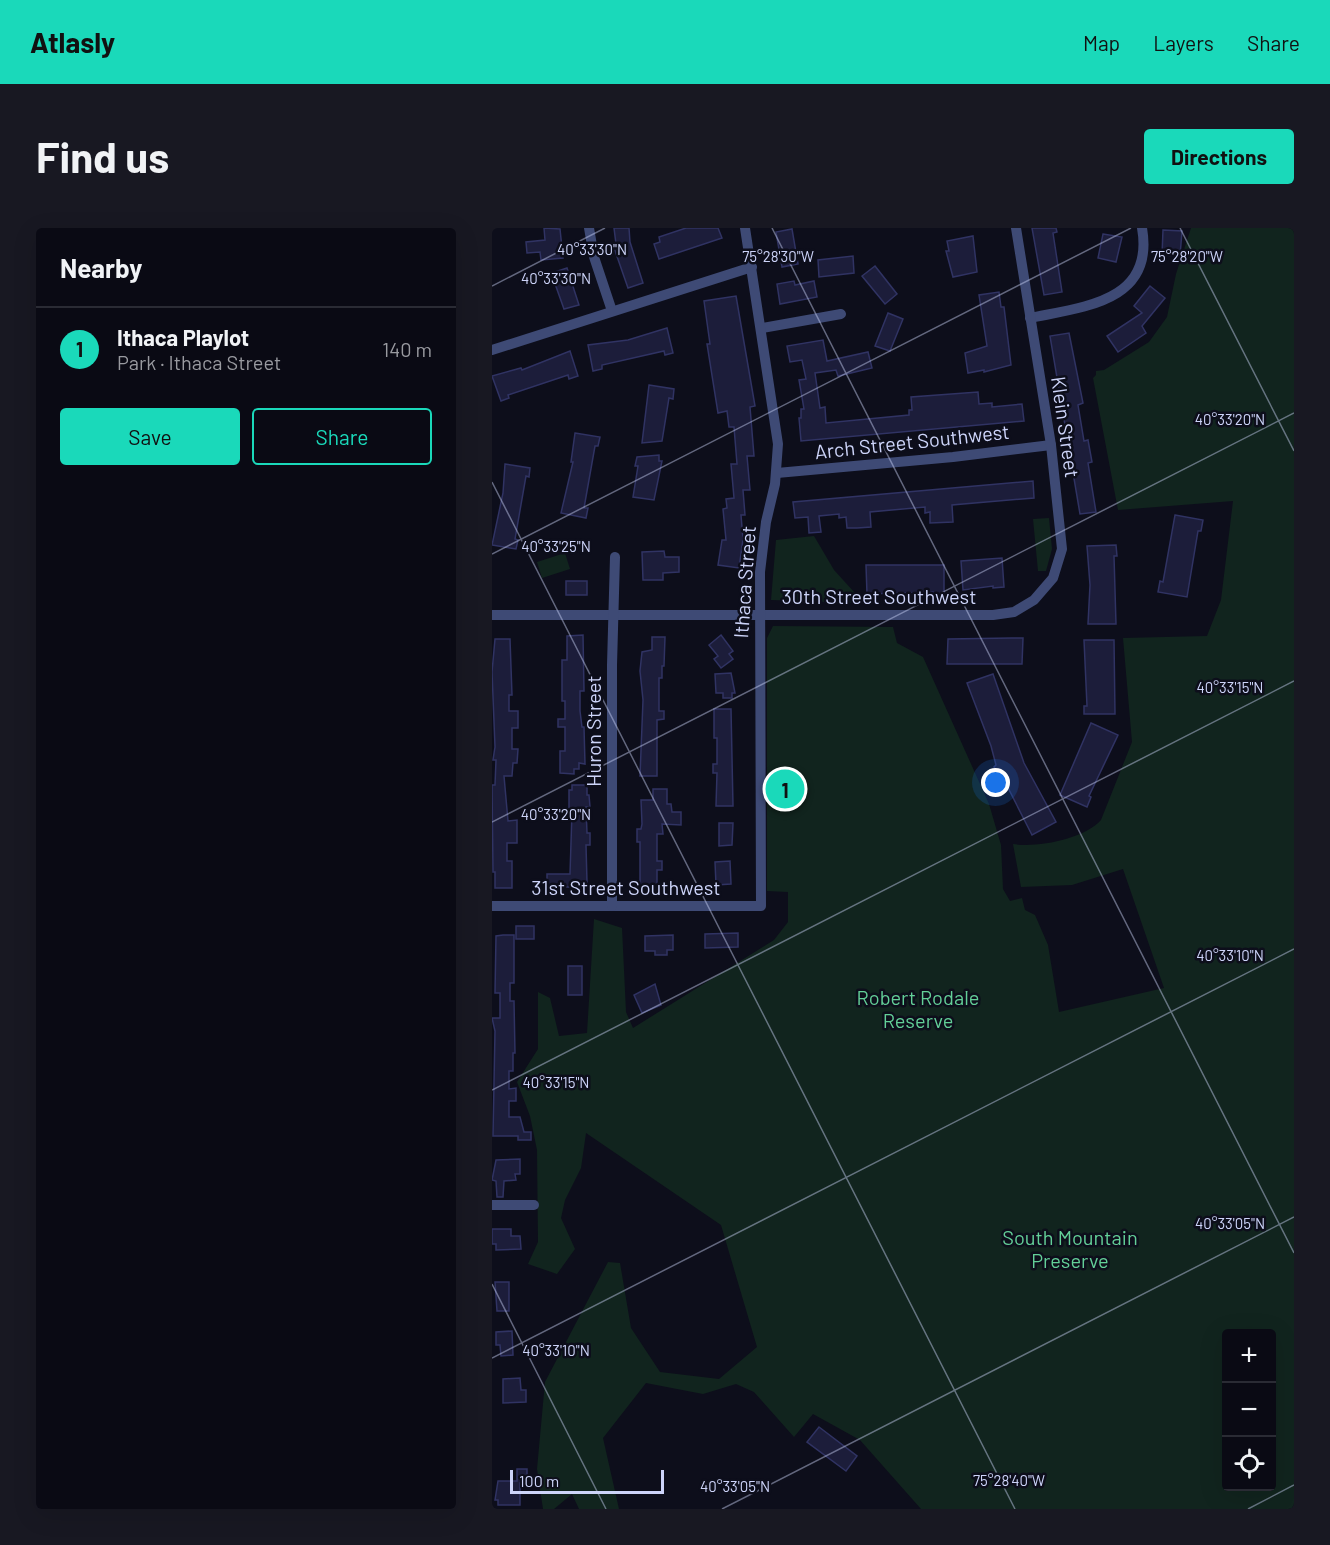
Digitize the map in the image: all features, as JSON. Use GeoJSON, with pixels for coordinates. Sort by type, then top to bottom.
{"type":"FeatureCollection","features":[{"type":"Feature","properties":{"kind":"street"},"geometry":{"type":"LineString","coordinates":[[589,228],[594,257],[612,311]]}},
{"type":"Feature","properties":{"kind":"street","name":"Ithaca Street"},"geometry":{"type":"LineString","coordinates":[[745,228],[777,423],[777,473],[762,545],[759,615],[760,906]]}},
{"type":"Feature","properties":{"kind":"street","name":"Klein Street"},"geometry":{"type":"LineString","coordinates":[[1014,612],[1034,600],[1047,587],[1060,562],[1061,530],[1051,445],[1016,228]]}},
{"type":"Feature","properties":{"kind":"street"},"geometry":{"type":"LineString","coordinates":[[1030,318],[1090,307],[1112,298],[1141,268],[1144,253],[1142,228]]}},
{"type":"Feature","properties":{"kind":"street"},"geometry":{"type":"LineString","coordinates":[[492,350],[752,267]]}},
{"type":"Feature","properties":{"kind":"street"},"geometry":{"type":"LineString","coordinates":[[762,328],[841,314]]}},
{"type":"Feature","properties":{"kind":"street","name":"Arch Street Southwest"},"geometry":{"type":"LineString","coordinates":[[777,473],[953,457],[1051,445]]}},
{"type":"Feature","properties":{"kind":"street","name":"Huron Street"},"geometry":{"type":"LineString","coordinates":[[612,906],[615,557]]}},
{"type":"Feature","properties":{"kind":"street","name":"30th Street Southwest"},"geometry":{"type":"LineString","coordinates":[[492,615],[964,616],[1014,612]]}},
{"type":"Feature","properties":{"kind":"street","name":"31st Street Southwest"},"geometry":{"type":"LineString","coordinates":[[492,906],[760,906]]}},
{"type":"Feature","properties":{"kind":"street"},"geometry":{"type":"LineString","coordinates":[[492,1205],[534,1205]]}},
{"type":"Feature","properties":{"kind":"green space"},"geometry":{"type":"Polygon","coordinates":[[[1191,228],[1294,228],[1294,1509],[921,1509],[860,1440],[813,1414],[794,1437],[754,1392],[736,1384],[703,1394],[646,1383],[603,1438],[619,1509],[579,1509],[572,1494],[554,1509],[543,1509],[537,1469],[545,1382],[608,1262],[620,1263],[631,1328],[660,1372],[719,1379],[757,1347],[721,1225],[586,1133],[581,1168],[565,1200],[561,1218],[575,1249],[557,1274],[528,1264],[538,1242],[537,1150],[530,1116],[517,1082],[538,1049],[538,992],[550,998],[559,1036],[587,1033],[594,919],[622,928],[626,1012],[633,1028],[774,940],[788,922],[788,892],[767,891],[767,638],[773,626],[893,627],[897,643],[923,657],[989,804],[1001,845],[1003,889],[1010,901],[1022,898],[1025,910],[1035,915],[1048,945],[1059,1012],[1164,988],[1123,869],[1072,885],[1021,887],[1013,844],[1034,845],[1060,841],[1093,827],[1101,820],[1132,742],[1123,638],[1207,636],[1221,600],[1233,501],[1118,510],[1093,378],[1096,371],[1104,370],[1149,342],[1167,317],[1176,274],[1191,228]]]}},
{"type":"Feature","properties":{"kind":"green space"},"geometry":{"type":"Polygon","coordinates":[[[1049,518],[1052,549],[1046,571],[1038,571],[1033,519],[1049,518]]]}},
{"type":"Feature","properties":{"kind":"green space"},"geometry":{"type":"Polygon","coordinates":[[[814,536],[834,570],[854,592],[855,603],[771,600],[776,540],[814,536]]]}},
{"type":"Feature","properties":{"kind":"green space"},"geometry":{"type":"Polygon","coordinates":[[[565,553],[570,569],[542,578],[537,562],[565,553]]]}},
{"type":"Feature","properties":{"kind":"building"},"geometry":{"type":"Polygon","coordinates":[[[544,228],[560,229],[563,258],[541,260],[540,252],[527,253],[526,242],[545,240],[544,228]]]}},
{"type":"Feature","properties":{"kind":"building"},"geometry":{"type":"Polygon","coordinates":[[[614,228],[629,228],[630,242],[643,283],[628,288],[613,245],[616,244],[614,228]]]}},
{"type":"Feature","properties":{"kind":"building"},"geometry":{"type":"Polygon","coordinates":[[[686,228],[718,228],[722,238],[659,259],[654,244],[660,242],[659,237],[686,228]]]}},
{"type":"Feature","properties":{"kind":"building"},"geometry":{"type":"Polygon","coordinates":[[[1032,228],[1056,228],[1057,232],[1053,233],[1062,292],[1044,295],[1032,228]]]}},
{"type":"Feature","properties":{"kind":"building"},"geometry":{"type":"Polygon","coordinates":[[[792,229],[798,264],[782,267],[776,232],[792,229]]]}},
{"type":"Feature","properties":{"kind":"building"},"geometry":{"type":"Polygon","coordinates":[[[1163,230],[1182,231],[1180,256],[1162,255],[1163,230]]]}},
{"type":"Feature","properties":{"kind":"building"},"geometry":{"type":"Polygon","coordinates":[[[1103,234],[1122,237],[1116,262],[1098,258],[1103,234]]]}},
{"type":"Feature","properties":{"kind":"building"},"geometry":{"type":"Polygon","coordinates":[[[973,236],[977,272],[953,277],[946,251],[949,251],[947,241],[973,236]]]}},
{"type":"Feature","properties":{"kind":"building"},"geometry":{"type":"Polygon","coordinates":[[[853,256],[854,273],[819,277],[818,260],[853,256]]]}},
{"type":"Feature","properties":{"kind":"building"},"geometry":{"type":"Polygon","coordinates":[[[875,266],[897,294],[885,304],[862,276],[875,266]]]}},
{"type":"Feature","properties":{"kind":"building"},"geometry":{"type":"Polygon","coordinates":[[[567,268],[579,305],[564,309],[554,281],[549,283],[546,275],[567,268]]]}},
{"type":"Feature","properties":{"kind":"building"},"geometry":{"type":"Polygon","coordinates":[[[794,281],[795,285],[814,281],[817,297],[780,304],[777,284],[794,281]]]}},
{"type":"Feature","properties":{"kind":"building"},"geometry":{"type":"Polygon","coordinates":[[[1150,286],[1165,298],[1142,326],[1146,333],[1118,352],[1107,336],[1142,313],[1134,306],[1150,286]]]}},
{"type":"Feature","properties":{"kind":"building"},"geometry":{"type":"Polygon","coordinates":[[[999,292],[1001,307],[1004,307],[1011,365],[984,372],[984,370],[968,373],[965,353],[987,346],[979,295],[999,292]]]}},
{"type":"Feature","properties":{"kind":"building"},"geometry":{"type":"Polygon","coordinates":[[[736,296],[755,406],[750,407],[754,456],[747,456],[750,490],[743,490],[745,515],[741,515],[743,539],[739,568],[718,565],[722,540],[726,540],[723,509],[727,508],[726,499],[734,498],[731,464],[737,464],[734,427],[729,427],[727,411],[718,413],[707,344],[710,344],[704,301],[736,296]]]}},
{"type":"Feature","properties":{"kind":"building"},"geometry":{"type":"Polygon","coordinates":[[[888,313],[903,319],[890,351],[875,346],[888,313]]]}},
{"type":"Feature","properties":{"kind":"building"},"geometry":{"type":"Polygon","coordinates":[[[667,328],[673,353],[665,355],[664,351],[602,365],[602,369],[593,371],[588,345],[628,340],[667,328]]]}},
{"type":"Feature","properties":{"kind":"building"},"geometry":{"type":"Polygon","coordinates":[[[1069,333],[1083,403],[1078,405],[1084,441],[1088,440],[1092,462],[1088,463],[1096,512],[1080,514],[1050,336],[1069,333]]]}},
{"type":"Feature","properties":{"kind":"building"},"geometry":{"type":"Polygon","coordinates":[[[823,340],[827,361],[868,352],[872,368],[838,376],[836,370],[815,373],[820,408],[825,407],[826,423],[909,415],[909,410],[912,410],[911,397],[978,392],[979,404],[992,403],[992,407],[1022,404],[1024,421],[801,441],[799,418],[801,418],[801,409],[804,409],[799,380],[806,379],[802,360],[790,362],[787,346],[823,340]]]}},
{"type":"Feature","properties":{"kind":"building"},"geometry":{"type":"Polygon","coordinates":[[[570,351],[578,376],[569,379],[568,375],[508,395],[509,398],[501,401],[492,376],[521,368],[522,370],[570,351]]]}},
{"type":"Feature","properties":{"kind":"building"},"geometry":{"type":"Polygon","coordinates":[[[649,385],[674,389],[673,399],[669,398],[662,441],[642,443],[649,385]]]}},
{"type":"Feature","properties":{"kind":"building"},"geometry":{"type":"Polygon","coordinates":[[[575,433],[600,437],[598,446],[595,446],[584,508],[588,508],[586,518],[561,513],[573,462],[571,462],[575,433]]]}},
{"type":"Feature","properties":{"kind":"building"},"geometry":{"type":"Polygon","coordinates":[[[659,455],[659,461],[662,461],[654,500],[633,497],[638,466],[635,466],[637,457],[659,455]]]}},
{"type":"Feature","properties":{"kind":"building"},"geometry":{"type":"Polygon","coordinates":[[[505,464],[530,468],[529,477],[526,476],[515,539],[518,540],[516,549],[492,545],[503,493],[505,464]]]}},
{"type":"Feature","properties":{"kind":"building"},"geometry":{"type":"Polygon","coordinates":[[[1033,481],[1034,498],[952,505],[953,522],[930,523],[930,512],[925,513],[925,507],[870,512],[871,527],[847,528],[846,517],[839,518],[839,514],[819,516],[821,532],[809,533],[808,517],[795,518],[793,502],[1033,481]]]}},
{"type":"Feature","properties":{"kind":"building"},"geometry":{"type":"Polygon","coordinates":[[[1175,515],[1203,520],[1201,531],[1198,531],[1187,597],[1158,592],[1160,581],[1163,582],[1175,515]]]}},
{"type":"Feature","properties":{"kind":"building"},"geometry":{"type":"Polygon","coordinates":[[[1116,545],[1117,556],[1114,556],[1116,624],[1088,624],[1090,585],[1087,546],[1116,545]]]}},
{"type":"Feature","properties":{"kind":"building"},"geometry":{"type":"Polygon","coordinates":[[[664,551],[665,557],[679,557],[679,572],[663,573],[663,580],[643,580],[642,552],[664,551]]]}},
{"type":"Feature","properties":{"kind":"building"},"geometry":{"type":"Polygon","coordinates":[[[1002,558],[1004,587],[993,588],[993,586],[963,590],[961,561],[1002,558]]]}},
{"type":"Feature","properties":{"kind":"building"},"geometry":{"type":"Polygon","coordinates":[[[866,565],[944,565],[944,594],[933,594],[933,592],[867,594],[866,565]]]}},
{"type":"Feature","properties":{"kind":"building"},"geometry":{"type":"Polygon","coordinates":[[[566,581],[587,581],[587,595],[566,595],[566,581]]]}},
{"type":"Feature","properties":{"kind":"building"},"geometry":{"type":"Polygon","coordinates":[[[583,635],[584,691],[580,691],[580,711],[582,727],[584,727],[585,764],[579,763],[579,769],[574,769],[574,774],[560,773],[560,751],[565,751],[565,727],[558,727],[558,719],[565,719],[565,701],[562,701],[562,660],[567,660],[567,636],[583,635]]]}},
{"type":"Feature","properties":{"kind":"building"},"geometry":{"type":"Polygon","coordinates":[[[721,635],[733,651],[729,654],[733,659],[721,668],[714,659],[718,656],[709,645],[721,635]]]}},
{"type":"Feature","properties":{"kind":"building"},"geometry":{"type":"Polygon","coordinates":[[[652,637],[665,637],[664,666],[662,666],[662,678],[659,678],[659,711],[664,711],[664,719],[657,720],[657,776],[640,776],[643,700],[640,671],[642,652],[652,650],[652,637]]]}},
{"type":"Feature","properties":{"kind":"building"},"geometry":{"type":"Polygon","coordinates":[[[1023,638],[1022,664],[947,664],[948,639],[1023,638]]]}},
{"type":"Feature","properties":{"kind":"building"},"geometry":{"type":"Polygon","coordinates":[[[495,639],[510,639],[512,695],[509,695],[509,711],[518,711],[518,728],[512,728],[512,749],[518,749],[517,763],[513,763],[512,776],[504,776],[508,821],[517,820],[517,843],[507,843],[507,861],[512,861],[512,888],[495,888],[495,872],[493,872],[492,785],[495,785],[496,760],[493,760],[495,747],[492,672],[495,639]]]}},
{"type":"Feature","properties":{"kind":"building"},"geometry":{"type":"Polygon","coordinates":[[[1084,640],[1114,640],[1115,714],[1084,714],[1084,706],[1087,706],[1084,640]]]}},
{"type":"Feature","properties":{"kind":"building"},"geometry":{"type":"Polygon","coordinates":[[[731,673],[735,693],[732,693],[732,698],[723,698],[723,693],[716,693],[715,674],[731,673]]]}},
{"type":"Feature","properties":{"kind":"building"},"geometry":{"type":"Polygon","coordinates":[[[993,674],[1024,763],[1056,822],[1032,835],[1002,776],[999,777],[994,767],[996,765],[991,746],[967,683],[993,674]]]}},
{"type":"Feature","properties":{"kind":"building"},"geometry":{"type":"Polygon","coordinates":[[[714,709],[731,709],[733,806],[716,806],[717,773],[713,773],[713,764],[717,764],[717,738],[714,738],[714,709]]]}},
{"type":"Feature","properties":{"kind":"building"},"geometry":{"type":"Polygon","coordinates":[[[1091,723],[1118,735],[1089,796],[1091,797],[1087,807],[1060,795],[1091,723]]]}},
{"type":"Feature","properties":{"kind":"building"},"geometry":{"type":"Polygon","coordinates":[[[572,785],[587,785],[587,795],[589,795],[590,807],[586,807],[587,833],[590,833],[590,845],[586,845],[587,882],[584,882],[584,887],[547,887],[547,874],[570,874],[572,812],[569,812],[569,790],[572,790],[572,785]]]}},
{"type":"Feature","properties":{"kind":"building"},"geometry":{"type":"Polygon","coordinates":[[[653,789],[667,789],[667,804],[671,804],[672,812],[681,812],[681,825],[662,824],[663,834],[657,834],[657,861],[662,861],[662,870],[657,870],[657,888],[640,888],[640,842],[637,842],[637,829],[641,829],[642,824],[641,800],[653,800],[653,789]]]}},
{"type":"Feature","properties":{"kind":"building"},"geometry":{"type":"Polygon","coordinates":[[[719,823],[733,823],[732,845],[719,846],[719,823]]]}},
{"type":"Feature","properties":{"kind":"building"},"geometry":{"type":"Polygon","coordinates":[[[730,861],[731,884],[716,885],[715,862],[730,861]]]}},
{"type":"Feature","properties":{"kind":"building"},"geometry":{"type":"Polygon","coordinates":[[[516,926],[534,926],[534,939],[516,939],[516,926]]]}},
{"type":"Feature","properties":{"kind":"building"},"geometry":{"type":"Polygon","coordinates":[[[738,933],[738,947],[705,948],[705,934],[738,933]]]}},
{"type":"Feature","properties":{"kind":"building"},"geometry":{"type":"Polygon","coordinates":[[[514,935],[514,983],[510,983],[510,1001],[514,1001],[515,1053],[513,1053],[513,1071],[509,1071],[509,1089],[516,1088],[516,1101],[509,1101],[509,1117],[520,1117],[524,1132],[531,1132],[531,1140],[518,1140],[518,1136],[493,1136],[495,1031],[492,1018],[500,1018],[500,993],[495,993],[496,936],[514,935]]]}},
{"type":"Feature","properties":{"kind":"building"},"geometry":{"type":"Polygon","coordinates":[[[673,935],[673,950],[667,950],[667,955],[655,955],[655,951],[645,951],[645,936],[673,935]]]}},
{"type":"Feature","properties":{"kind":"building"},"geometry":{"type":"Polygon","coordinates":[[[568,966],[582,966],[582,995],[568,995],[568,966]]]}},
{"type":"Feature","properties":{"kind":"building"},"geometry":{"type":"Polygon","coordinates":[[[655,984],[661,1005],[642,1013],[634,995],[655,984]]]}},
{"type":"Feature","properties":{"kind":"building"},"geometry":{"type":"Polygon","coordinates":[[[520,1159],[520,1174],[515,1174],[516,1180],[504,1181],[503,1197],[497,1197],[496,1181],[492,1180],[496,1160],[520,1159]]]}},
{"type":"Feature","properties":{"kind":"building"},"geometry":{"type":"Polygon","coordinates":[[[492,1229],[511,1229],[511,1236],[520,1236],[521,1249],[496,1250],[496,1244],[492,1244],[492,1229]]]}},
{"type":"Feature","properties":{"kind":"building"},"geometry":{"type":"Polygon","coordinates":[[[495,1282],[509,1282],[509,1311],[497,1311],[495,1282]]]}},
{"type":"Feature","properties":{"kind":"building"},"geometry":{"type":"Polygon","coordinates":[[[512,1331],[513,1355],[501,1356],[500,1345],[496,1345],[496,1332],[512,1331]]]}},
{"type":"Feature","properties":{"kind":"building"},"geometry":{"type":"Polygon","coordinates":[[[520,1378],[521,1390],[526,1390],[526,1402],[503,1403],[503,1379],[520,1378]]]}},
{"type":"Feature","properties":{"kind":"building"},"geometry":{"type":"Polygon","coordinates":[[[819,1427],[857,1456],[846,1471],[807,1442],[819,1427]]]}},
{"type":"Feature","properties":{"kind":"building"},"geometry":{"type":"Polygon","coordinates":[[[517,1469],[527,1469],[527,1483],[520,1483],[520,1505],[498,1505],[498,1500],[495,1500],[498,1481],[517,1481],[517,1469]]]}},
{"type":"Feature","properties":{"kind":"place","name":"Ithaca Playlot"},"geometry":{"type":"Point","coordinates":[785,789]}},
{"type":"Feature","properties":{"kind":"park label","name":"Robert Rodale Reserve"},"geometry":{"type":"Point","coordinates":[918,1010]}},
{"type":"Feature","properties":{"kind":"park label","name":"South Mountain Preserve"},"geometry":{"type":"Point","coordinates":[1070,1250]}}]}
